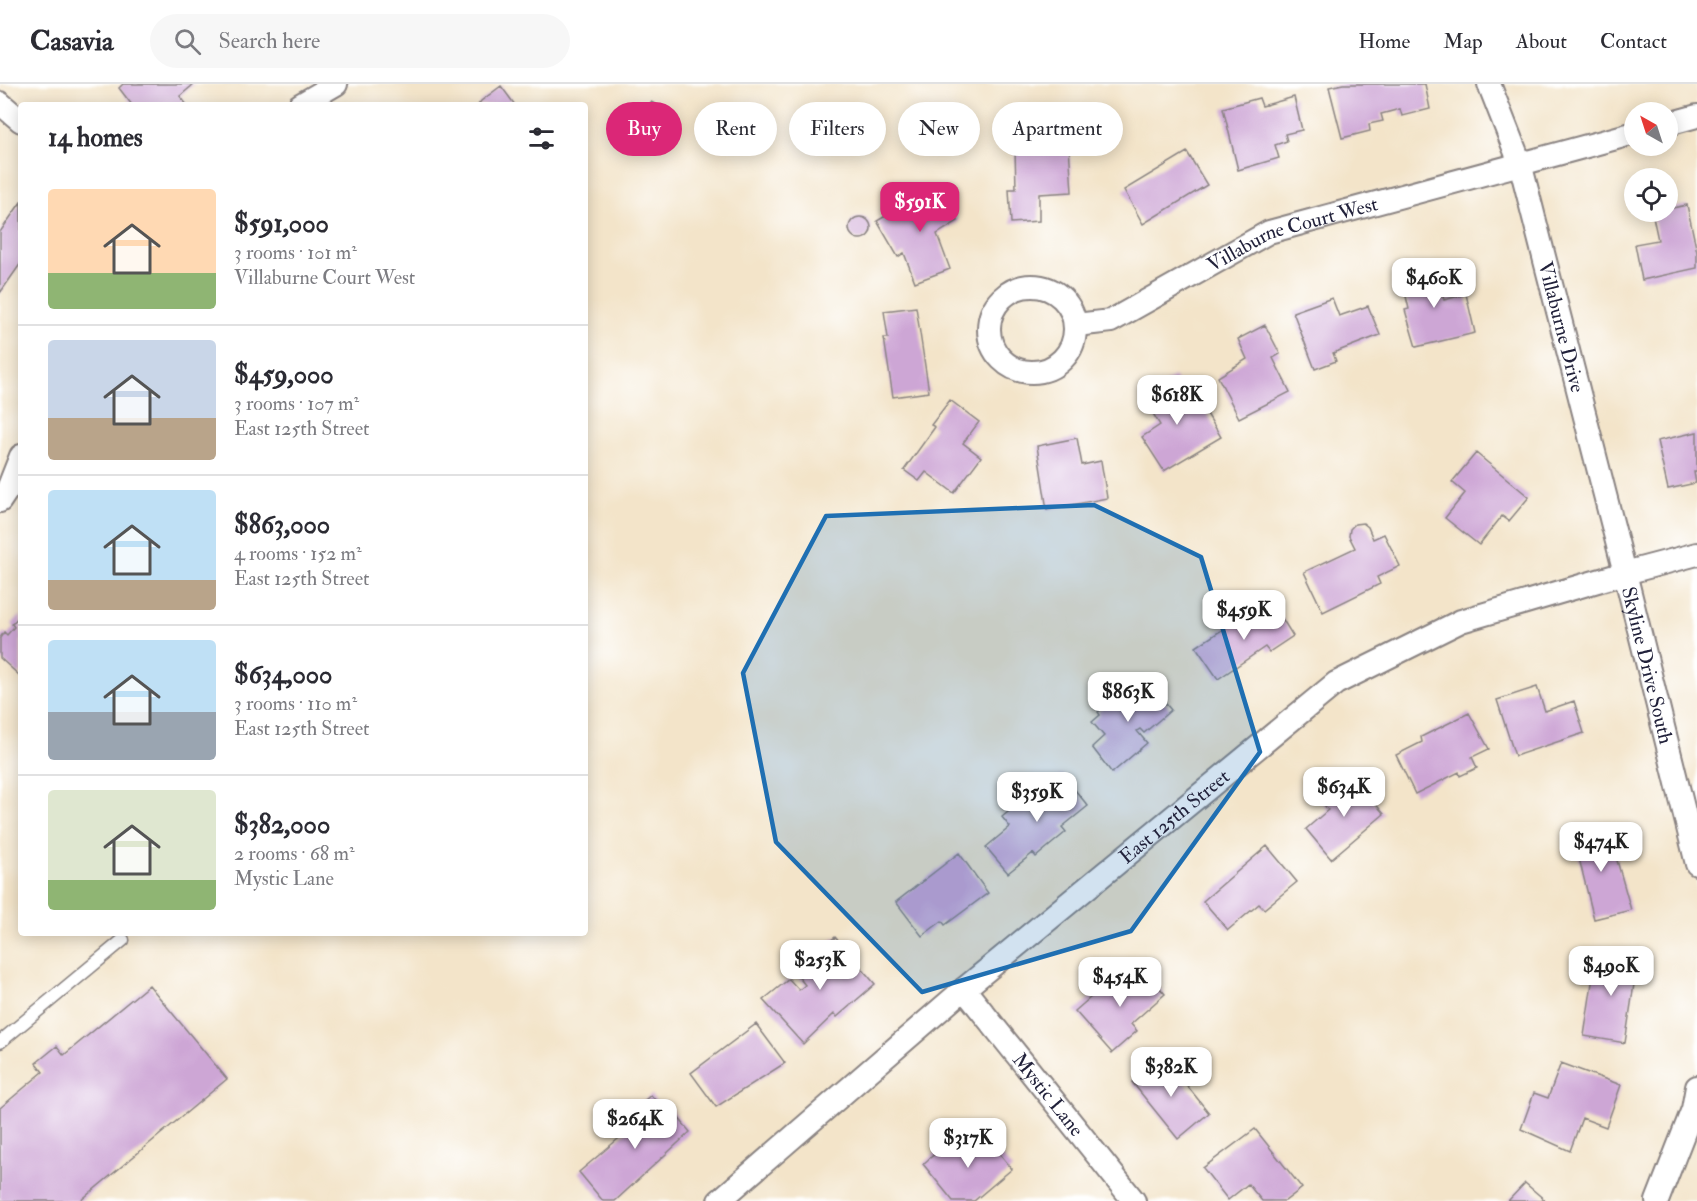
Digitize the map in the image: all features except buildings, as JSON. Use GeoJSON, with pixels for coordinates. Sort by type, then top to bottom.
{"type":"FeatureCollection","features":[{"type":"Feature","properties":{"kind":"street"},"geometry":{"type":"LineString","coordinates":[[305,102],[336,84]]}},
{"type":"Feature","properties":{"kind":"street","name":"Villaburne Drive"},"geometry":{"type":"LineString","coordinates":[[1489,84],[1520,163],[1625,573]]}},
{"type":"Feature","properties":{"kind":"street"},"geometry":{"type":"LineString","coordinates":[[0,103],[18,118]]}},
{"type":"Feature","properties":{"kind":"street"},"geometry":{"type":"LineString","coordinates":[[1678,121],[1697,116]]}},
{"type":"Feature","properties":{"kind":"street","name":"Villaburne Court West"},"geometry":{"type":"LineString","coordinates":[[1076,325],[1111,321],[1269,232],[1624,135]]}},
{"type":"Feature","properties":{"kind":"street"},"geometry":{"type":"LineString","coordinates":[[0,501],[8,489],[18,464]]}},
{"type":"Feature","properties":{"kind":"street","name":"East 125th Street"},"geometry":{"type":"LineString","coordinates":[[719,1201],[964,988],[1336,683],[1461,621],[1697,554]]}},
{"type":"Feature","properties":{"kind":"street","name":"Skyline Drive South"},"geometry":{"type":"LineString","coordinates":[[1625,573],[1697,864]]}},
{"type":"Feature","properties":{"kind":"street","name":"Mystic Lane"},"geometry":{"type":"LineString","coordinates":[[964,988],[1134,1201]]}},
{"type":"Feature","properties":{"kind":"street"},"geometry":{"type":"LineString","coordinates":[[1657,1201],[1693,1108],[1697,1087]]}},
{"type":"Feature","properties":{"kind":"lane"},"geometry":{"type":"LineString","coordinates":[[0,1042],[123,940]]}},
{"type":"Feature","properties":{"kind":"highlighted area"},"geometry":{"type":"Polygon","coordinates":[[[1094,505],[1201,557],[1260,752],[1131,931],[922,992],[776,842],[743,673],[826,516],[1094,505]]]}}]}
